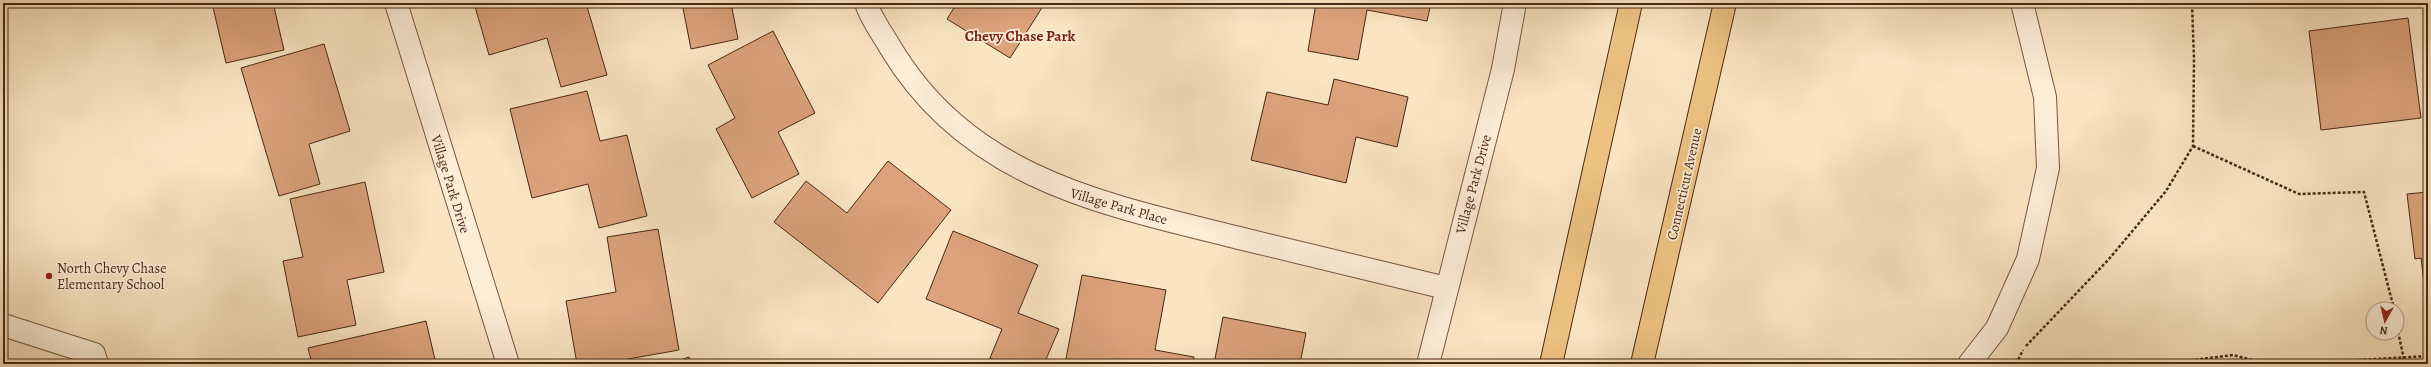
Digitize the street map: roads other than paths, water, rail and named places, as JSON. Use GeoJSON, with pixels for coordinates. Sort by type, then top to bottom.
{"type":"FeatureCollection","features":[{"type":"Feature","properties":{"kind":"main road"},"geometry":{"type":"LineString","coordinates":[[1551,364],[1631,3]]}},
{"type":"Feature","properties":{"kind":"main road","name":"Connecticut Avenue"},"geometry":{"type":"LineString","coordinates":[[1642,364],[1725,3]]}},
{"type":"Feature","properties":{"kind":"street","name":"Village Park Drive"},"geometry":{"type":"LineString","coordinates":[[396,3],[508,364]]}},
{"type":"Feature","properties":{"kind":"street","name":"Village Park Place"},"geometry":{"type":"LineString","coordinates":[[866,3],[902,67],[932,104],[977,142],[1022,171],[1063,189],[1143,214],[1446,288]]}},
{"type":"Feature","properties":{"kind":"street","name":"Village Park Drive"},"geometry":{"type":"LineString","coordinates":[[1428,364],[1446,288],[1503,69],[1515,3]]}},
{"type":"Feature","properties":{"kind":"street"},"geometry":{"type":"LineString","coordinates":[[1969,364],[1997,328],[2028,259],[2048,168],[2045,97],[2022,3]]}},
{"type":"Feature","properties":{"kind":"street"},"geometry":{"type":"LineString","coordinates":[[3,325],[94,354],[97,364]]}},
{"type":"Feature","properties":{"kind":"place","name":"North Chevy Chase Elementary School"},"geometry":{"type":"Point","coordinates":[49,276]}},
{"type":"Feature","properties":{"kind":"district","name":"Chevy Chase Park"},"geometry":{"type":"Point","coordinates":[1020,36]}}]}
